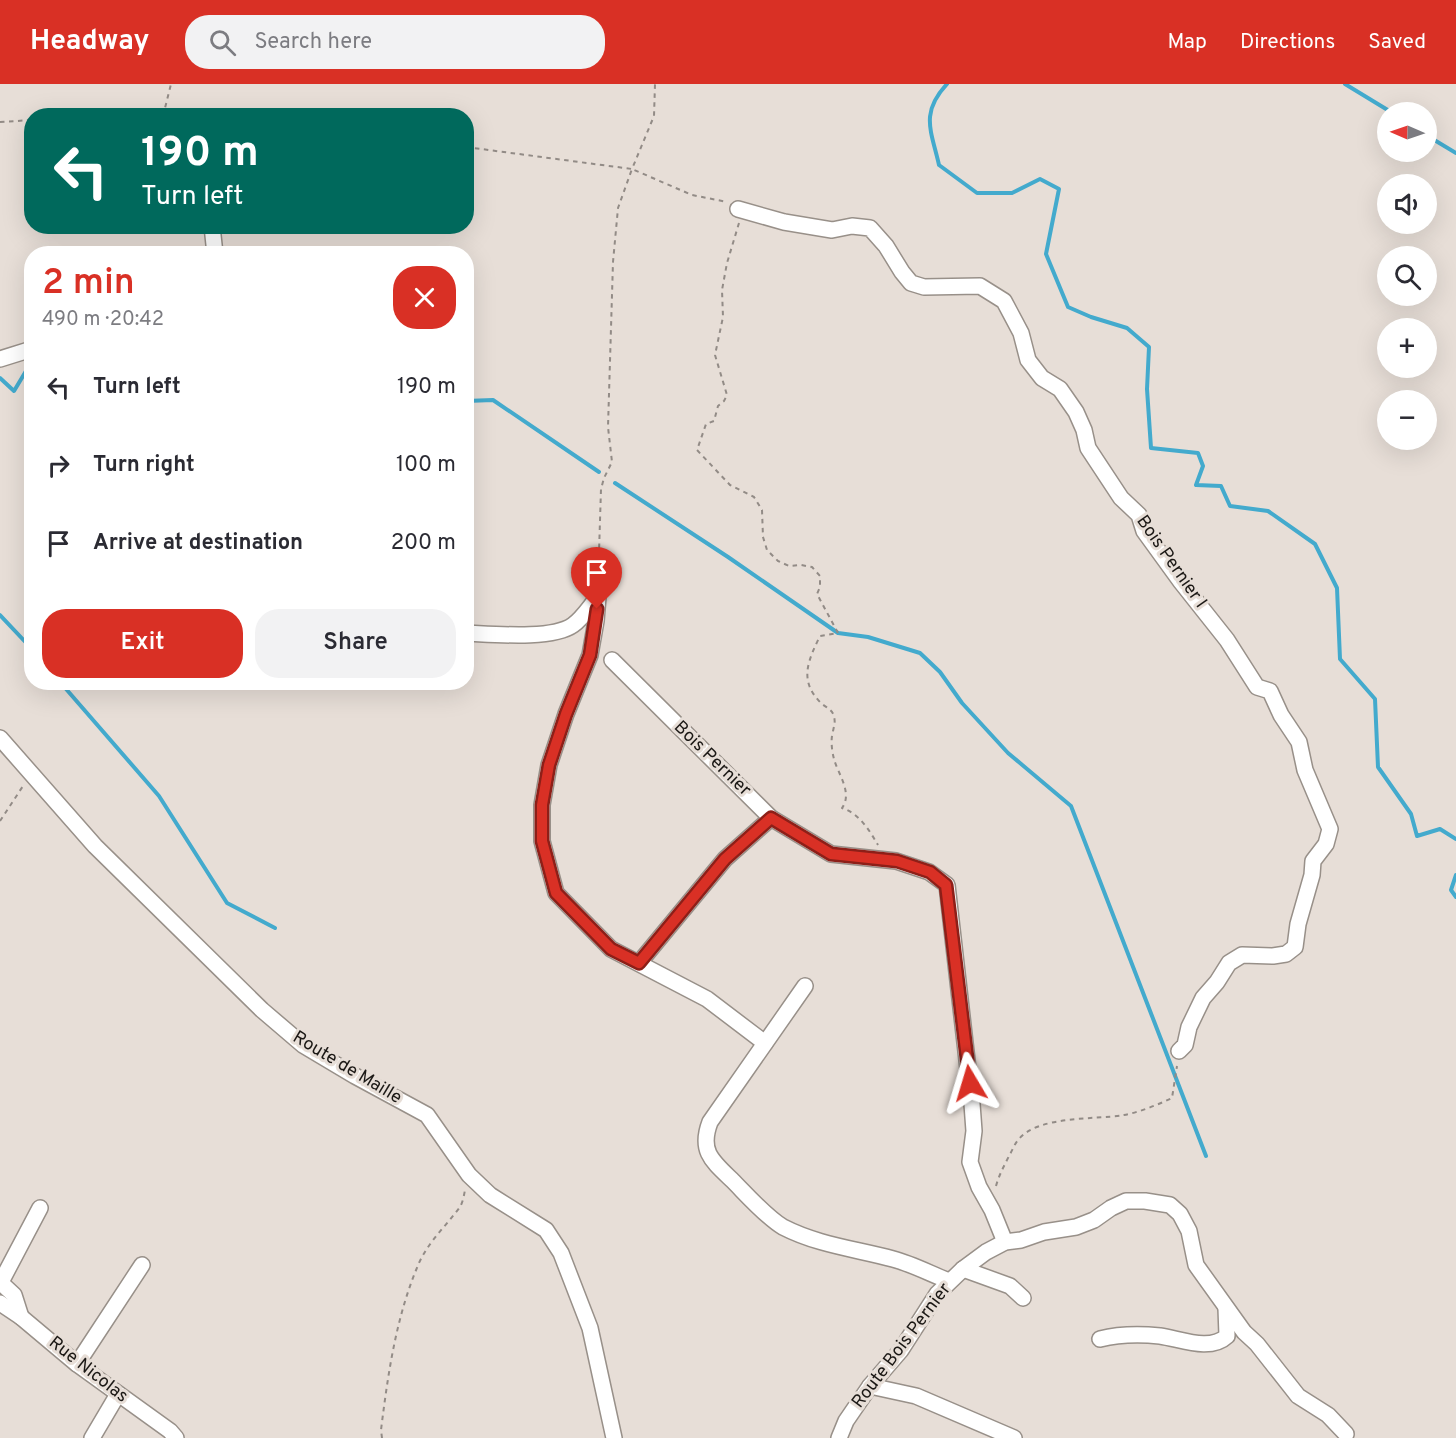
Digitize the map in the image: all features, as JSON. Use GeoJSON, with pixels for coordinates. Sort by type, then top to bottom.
{"type":"FeatureCollection","features":[{"type":"Feature","properties":{"kind":"street","name":"Bois Pernier I"},"geometry":{"type":"LineString","coordinates":[[738,209],[784,222],[832,230],[852,226],[870,228],[886,246],[911,283],[924,287],[980,286],[1004,301],[1021,333],[1028,360],[1042,378],[1060,389],[1071,404],[1084,430],[1088,448],[1121,498],[1139,515],[1144,531],[1180,582],[1227,640],[1257,687],[1270,691],[1281,715],[1299,742],[1305,770],[1330,830],[1326,844],[1312,861],[1312,875],[1298,924],[1295,947],[1286,954],[1273,956],[1242,955],[1229,963],[1203,998],[1189,1027],[1185,1045],[1179,1052]]}},
{"type":"Feature","properties":{"kind":"street"},"geometry":{"type":"LineString","coordinates":[[0,359],[24,352]]}},
{"type":"Feature","properties":{"kind":"street"},"geometry":{"type":"LineString","coordinates":[[474,633],[518,635],[553,632],[574,625],[598,597]]}},
{"type":"Feature","properties":{"kind":"street"},"geometry":{"type":"LineString","coordinates":[[598,597],[590,655],[566,714],[549,765],[542,805],[542,841],[556,893],[611,949],[707,999],[765,1043]]}},
{"type":"Feature","properties":{"kind":"street"},"geometry":{"type":"LineString","coordinates":[[574,625],[583,636],[590,655]]}},
{"type":"Feature","properties":{"kind":"street","name":"Bois Pernier"},"geometry":{"type":"LineString","coordinates":[[612,660],[771,818],[831,854],[897,861],[930,872],[946,885],[972,1104],[974,1131],[970,1162],[1005,1242]]}},
{"type":"Feature","properties":{"kind":"street","name":"Route de Maille"},"geometry":{"type":"LineString","coordinates":[[0,738],[95,846],[262,1010],[303,1045],[427,1115],[469,1175],[490,1195],[546,1230],[561,1253],[590,1328],[614,1438]]}},
{"type":"Feature","properties":{"kind":"street"},"geometry":{"type":"LineString","coordinates":[[639,963],[725,859],[771,818]]}},
{"type":"Feature","properties":{"kind":"street"},"geometry":{"type":"LineString","coordinates":[[805,986],[710,1122],[705,1144],[708,1155],[781,1226],[818,1242],[895,1260],[949,1281]]}},
{"type":"Feature","properties":{"kind":"street"},"geometry":{"type":"LineString","coordinates":[[1005,1242],[1076,1227],[1094,1220],[1126,1201],[1170,1205],[1180,1214],[1189,1231],[1196,1264],[1244,1332],[1257,1344],[1298,1396],[1328,1415],[1346,1434]]}},
{"type":"Feature","properties":{"kind":"street"},"geometry":{"type":"LineString","coordinates":[[21,1317],[14,1295],[1,1282],[40,1208]]}},
{"type":"Feature","properties":{"kind":"street","name":"Route Bois Pernier"},"geometry":{"type":"LineString","coordinates":[[839,1438],[846,1421],[870,1386],[901,1350],[937,1294],[963,1269],[986,1252],[1005,1242]]}},
{"type":"Feature","properties":{"kind":"street"},"geometry":{"type":"LineString","coordinates":[[77,1364],[142,1265]]}},
{"type":"Feature","properties":{"kind":"street"},"geometry":{"type":"LineString","coordinates":[[963,1269],[1010,1286],[1023,1298]]}},
{"type":"Feature","properties":{"kind":"street","name":"Rue Nicolas"},"geometry":{"type":"LineString","coordinates":[[0,1303],[21,1317],[77,1364],[170,1431],[176,1438]]}},
{"type":"Feature","properties":{"kind":"street"},"geometry":{"type":"LineString","coordinates":[[1100,1339],[1128,1334],[1161,1336],[1196,1344],[1211,1344],[1227,1336],[1226,1305]]}},
{"type":"Feature","properties":{"kind":"street"},"geometry":{"type":"LineString","coordinates":[[870,1386],[916,1396],[1014,1438]]}},
{"type":"Feature","properties":{"kind":"street"},"geometry":{"type":"LineString","coordinates":[[92,1438],[118,1394]]}},
{"type":"Feature","properties":{"kind":"path"},"geometry":{"type":"LineString","coordinates":[[165,108],[171,84]]}},
{"type":"Feature","properties":{"kind":"path"},"geometry":{"type":"LineString","coordinates":[[598,597],[601,489],[612,462],[608,427],[613,262],[618,208],[654,117],[655,84]]}},
{"type":"Feature","properties":{"kind":"path"},"geometry":{"type":"LineString","coordinates":[[0,122],[24,120]]}},
{"type":"Feature","properties":{"kind":"path"},"geometry":{"type":"LineString","coordinates":[[474,148],[632,169],[692,195],[725,200],[738,209],[739,226],[727,263],[722,290],[723,317],[716,355],[728,395],[718,406],[714,422],[706,423],[697,450],[730,485],[754,497],[762,510],[766,550],[778,561],[789,566],[812,567],[820,576],[817,594],[838,633],[820,636],[807,666],[808,683],[822,704],[832,712],[835,720],[832,737],[834,760],[845,790],[846,802],[843,808],[849,810],[869,828],[881,851],[891,861]]}},
{"type":"Feature","properties":{"kind":"path"},"geometry":{"type":"LineString","coordinates":[[0,821],[30,773]]}},
{"type":"Feature","properties":{"kind":"path"},"geometry":{"type":"LineString","coordinates":[[992,1209],[998,1178],[1018,1140],[1027,1132],[1063,1120],[1124,1115],[1172,1098],[1179,1052]]}},
{"type":"Feature","properties":{"kind":"path"},"geometry":{"type":"LineString","coordinates":[[382,1438],[387,1378],[407,1296],[420,1263],[433,1239],[461,1206],[469,1175]]}},
{"type":"Feature","properties":{"kind":"waterway"},"geometry":{"type":"LineString","coordinates":[[947,84],[933,104],[930,113],[931,132],[939,165],[977,193],[1012,193],[1040,179],[1059,189],[1046,254],[1068,307],[1127,328],[1149,347],[1147,389],[1151,448],[1198,453],[1203,466],[1196,485],[1221,486],[1230,506],[1268,511],[1315,544],[1337,588],[1340,659],[1375,699],[1378,767],[1411,814],[1417,836],[1440,829],[1456,839]]}},
{"type":"Feature","properties":{"kind":"waterway"},"geometry":{"type":"LineString","coordinates":[[1345,84],[1377,103]]}},
{"type":"Feature","properties":{"kind":"waterway"},"geometry":{"type":"LineString","coordinates":[[1437,142],[1456,153]]}},
{"type":"Feature","properties":{"kind":"waterway"},"geometry":{"type":"LineString","coordinates":[[0,378],[14,391],[24,374]]}},
{"type":"Feature","properties":{"kind":"waterway"},"geometry":{"type":"LineString","coordinates":[[474,401],[493,400],[599,472]]}},
{"type":"Feature","properties":{"kind":"waterway"},"geometry":{"type":"LineString","coordinates":[[615,483],[838,633],[868,637],[920,653],[940,672],[962,703],[1008,753],[1071,806],[1206,1156]]}},
{"type":"Feature","properties":{"kind":"waterway"},"geometry":{"type":"LineString","coordinates":[[0,615],[24,640]]}},
{"type":"Feature","properties":{"kind":"waterway"},"geometry":{"type":"LineString","coordinates":[[67,690],[159,796],[227,903],[275,928]]}},
{"type":"Feature","properties":{"kind":"waterway"},"geometry":{"type":"LineString","coordinates":[[1456,875],[1451,890],[1456,897]]}},
{"type":"Feature","properties":{"kind":"route"},"geometry":{"type":"LineString","coordinates":[[597,609],[590,655],[566,714],[549,765],[542,805],[542,841],[556,893],[611,949],[639,963],[725,859],[771,818],[831,854],[897,861],[930,872],[946,885],[970,1083]]}}]}
